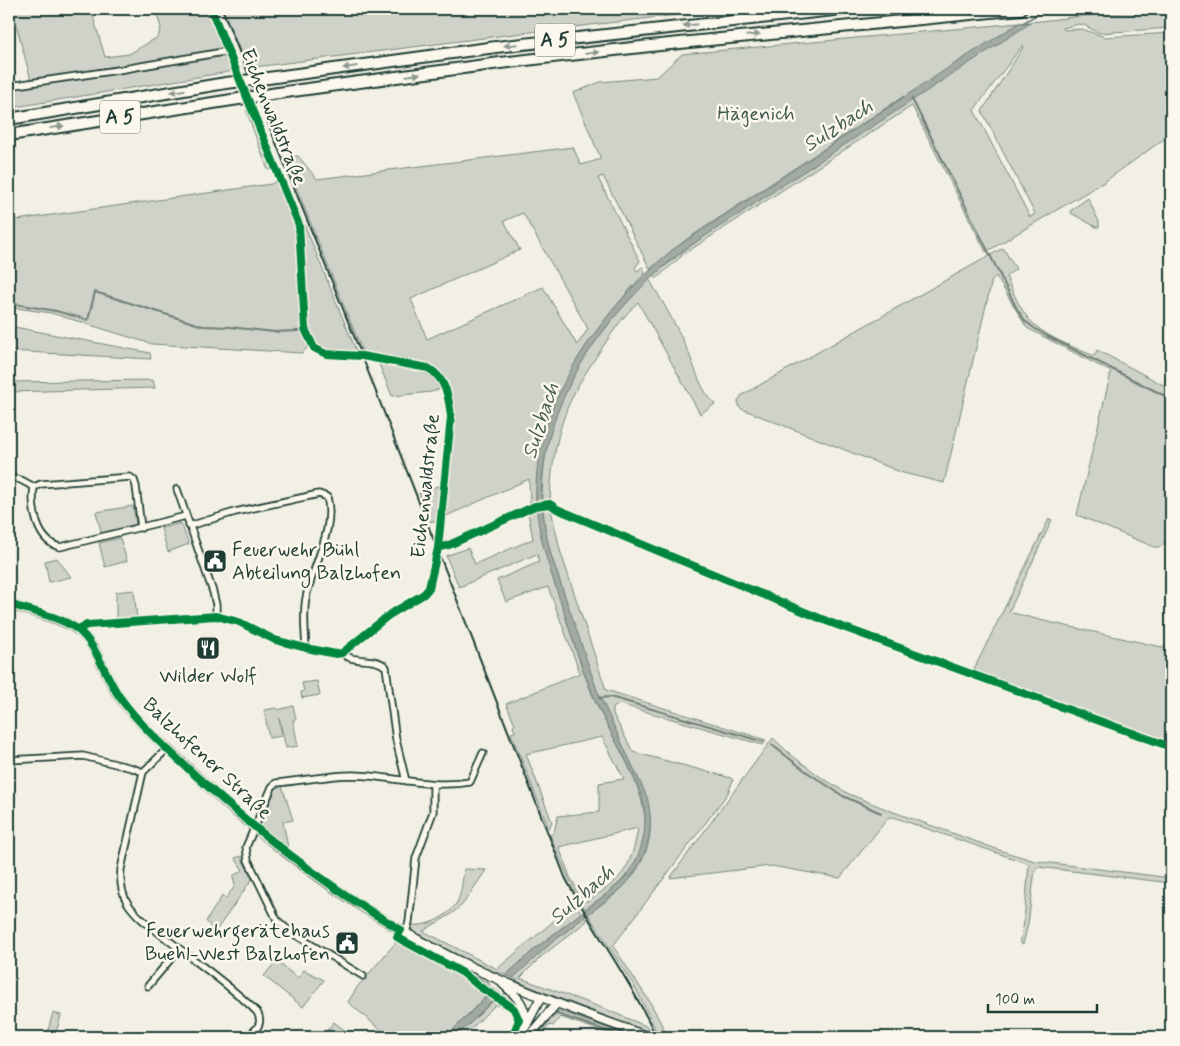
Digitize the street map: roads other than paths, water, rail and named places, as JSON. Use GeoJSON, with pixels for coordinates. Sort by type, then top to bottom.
{"type":"FeatureCollection","features":[{"type":"Feature","properties":{"kind":"highway","name":"A 5"},"geometry":{"type":"LineString","coordinates":[[9,119],[226,83],[496,47],[843,9]]}},
{"type":"Feature","properties":{"kind":"highway","name":"A 5"},"geometry":{"type":"LineString","coordinates":[[9,135],[278,93],[500,63],[1021,9]]}},
{"type":"Feature","properties":{"kind":"street","name":"Eichenwaldstraße"},"geometry":{"type":"LineString","coordinates":[[211,9],[299,225],[305,329],[312,344],[319,352],[326,354],[362,356],[428,368],[435,372],[444,383],[450,404],[449,443],[438,548],[430,584],[424,594],[389,615],[342,653]]}},
{"type":"Feature","properties":{"kind":"street"},"geometry":{"type":"LineString","coordinates":[[9,86],[228,51]]}},
{"type":"Feature","properties":{"kind":"street"},"geometry":{"type":"LineString","coordinates":[[9,477],[21,480],[34,487],[42,484],[130,478],[134,480],[136,486],[142,528]]}},
{"type":"Feature","properties":{"kind":"street"},"geometry":{"type":"LineString","coordinates":[[34,487],[33,496],[39,530],[56,546],[66,546],[186,516]]}},
{"type":"Feature","properties":{"kind":"street"},"geometry":{"type":"LineString","coordinates":[[177,489],[213,592],[216,616]]}},
{"type":"Feature","properties":{"kind":"street"},"geometry":{"type":"LineString","coordinates":[[189,526],[254,508],[319,494],[327,496],[329,508],[328,524],[308,589],[305,607],[306,648]]}},
{"type":"Feature","properties":{"kind":"street"},"geometry":{"type":"LineString","coordinates":[[9,604],[78,629],[87,625],[216,616],[239,622],[275,640],[336,654],[342,653],[346,657],[380,663],[386,667],[396,740],[406,781]]}},
{"type":"Feature","properties":{"kind":"street","name":"Balzhofener Straße"},"geometry":{"type":"LineString","coordinates":[[78,629],[88,641],[119,697],[137,718],[167,748],[254,827],[344,896],[406,933],[498,979],[512,988],[649,1037]]}},
{"type":"Feature","properties":{"kind":"street"},"geometry":{"type":"LineString","coordinates":[[167,748],[143,772],[121,869],[122,888],[126,900],[135,913],[230,988],[257,1012],[261,1023],[247,1037]]}},
{"type":"Feature","properties":{"kind":"street"},"geometry":{"type":"LineString","coordinates":[[254,827],[272,787],[276,783],[353,775],[433,784],[470,782],[484,753]]}},
{"type":"Feature","properties":{"kind":"street"},"geometry":{"type":"LineString","coordinates":[[9,760],[83,756],[143,772]]}},
{"type":"Feature","properties":{"kind":"street"},"geometry":{"type":"LineString","coordinates":[[406,933],[409,922],[416,858],[433,812],[433,784]]}},
{"type":"Feature","properties":{"kind":"street","name":"Balzhofener Straße"},"geometry":{"type":"LineString","coordinates":[[254,827],[248,841],[246,854],[277,920],[289,931],[363,976]]}},
{"type":"Feature","properties":{"kind":"street"},"geometry":{"type":"LineString","coordinates":[[148,986],[179,949]]}},
{"type":"Feature","properties":{"kind":"street"},"geometry":{"type":"LineString","coordinates":[[512,988],[525,1010],[527,1024]]}},
{"type":"Feature","properties":{"kind":"street"},"geometry":{"type":"LineString","coordinates":[[520,1037],[541,997]]}},
{"type":"Feature","properties":{"kind":"street"},"geometry":{"type":"LineString","coordinates":[[528,1037],[557,1003]]}},
{"type":"Feature","properties":{"kind":"waterway","name":"Sulzbach"},"geometry":{"type":"LineString","coordinates":[[1023,23],[1046,9]]}},
{"type":"Feature","properties":{"kind":"waterway"},"geometry":{"type":"LineString","coordinates":[[912,99],[1017,309],[1025,321],[1047,336],[1171,399]]}},
{"type":"Feature","properties":{"kind":"waterway"},"geometry":{"type":"LineString","coordinates":[[9,303],[56,311],[88,320],[95,292],[203,326],[274,332],[298,331]]}},
{"type":"Feature","properties":{"kind":"waterway"},"geometry":{"type":"LineString","coordinates":[[599,698],[610,697],[764,742]]}},
{"type":"Feature","properties":{"kind":"waterway"},"geometry":{"type":"LineString","coordinates":[[772,745],[807,772],[843,796],[881,813]]}},
{"type":"Feature","properties":{"kind":"waterway"},"geometry":{"type":"LineString","coordinates":[[535,1037],[553,1016],[557,1014],[625,1037]]}},
{"type":"Feature","properties":{"kind":"railway"},"geometry":{"type":"LineString","coordinates":[[222,9],[362,356],[565,877],[635,995],[656,1037]]}},
{"type":"Feature","properties":{"kind":"place","name":"Feuerwehr Bühl Abteilung Balzhofen"},"geometry":{"type":"Point","coordinates":[215,561]}},
{"type":"Feature","properties":{"kind":"place","name":"Wilder Wolf"},"geometry":{"type":"Point","coordinates":[208,648]}},
{"type":"Feature","properties":{"kind":"place","name":"Feuerwehrgerätehaus Buehl-West Balzhofen"},"geometry":{"type":"Point","coordinates":[347,943]}},
{"type":"Feature","properties":{"kind":"park label","name":"Hägenich"},"geometry":{"type":"Point","coordinates":[756,114]}}]}
